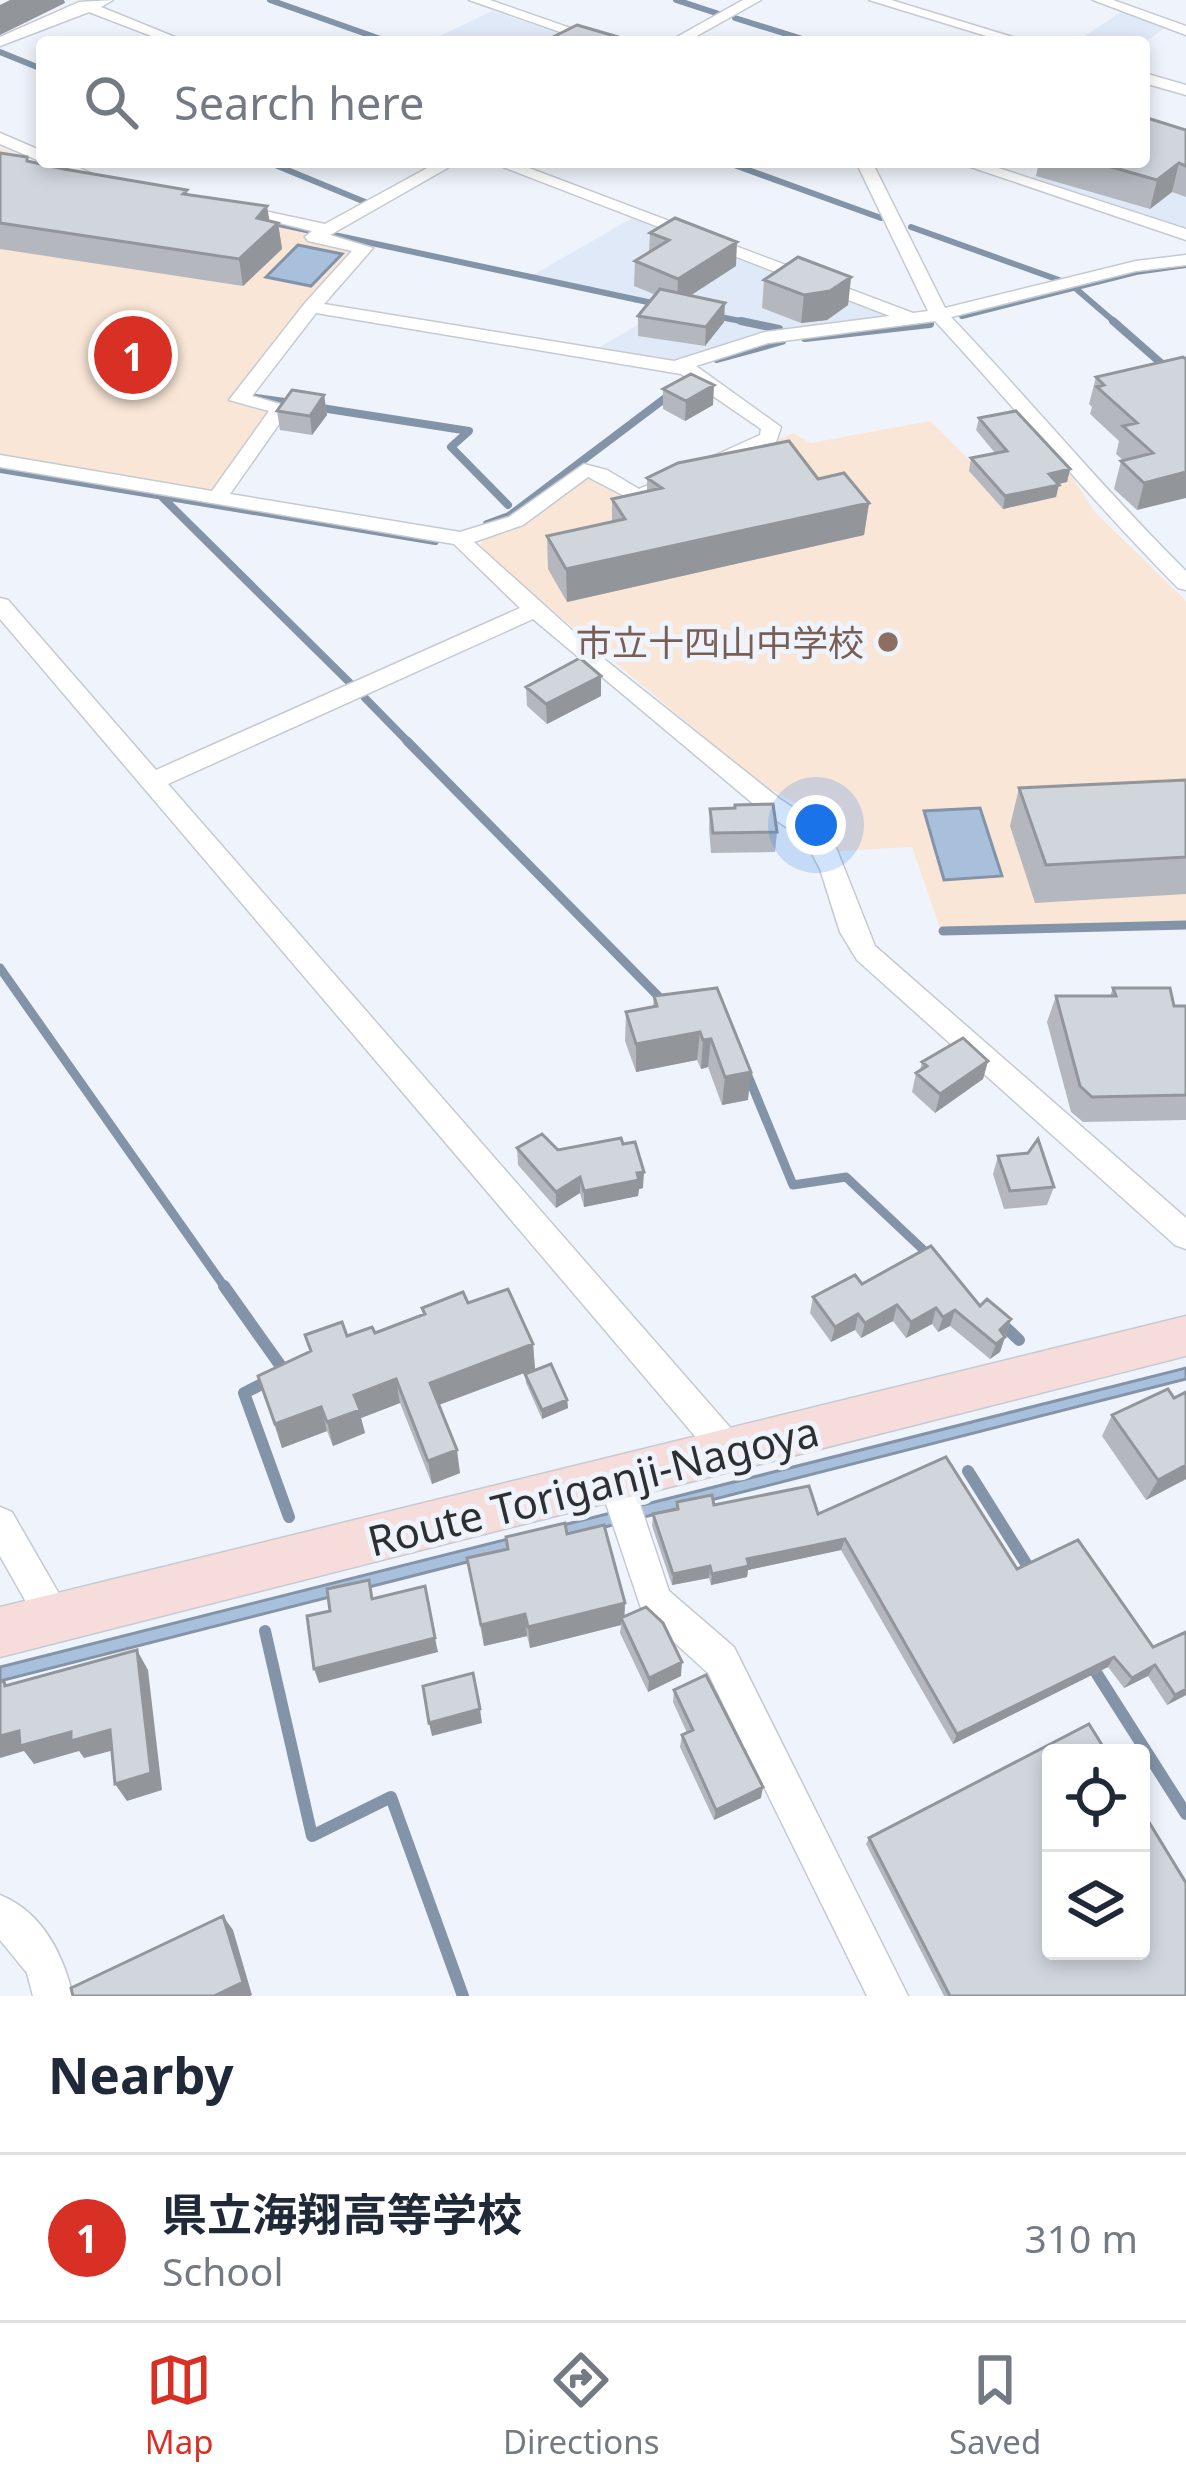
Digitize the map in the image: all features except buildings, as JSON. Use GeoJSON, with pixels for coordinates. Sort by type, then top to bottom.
{"type":"FeatureCollection","features":[{"type":"Feature","properties":{"kind":"main road","name":"Route Toriganji-Nagoya"},"geometry":{"type":"LineString","coordinates":[[0,1632],[622,1500],[729,1451],[1186,1336]]}},
{"type":"Feature","properties":{"kind":"street"},"geometry":{"type":"LineString","coordinates":[[0,42],[82,4],[106,0]]}},
{"type":"Feature","properties":{"kind":"street"},"geometry":{"type":"LineString","coordinates":[[476,0],[585,36]]}},
{"type":"Feature","properties":{"kind":"street"},"geometry":{"type":"LineString","coordinates":[[686,36],[754,0]]}},
{"type":"Feature","properties":{"kind":"street"},"geometry":{"type":"LineString","coordinates":[[876,0],[1001,36]]}},
{"type":"Feature","properties":{"kind":"street"},"geometry":{"type":"LineString","coordinates":[[1100,0],[1186,31]]}},
{"type":"Feature","properties":{"kind":"street"},"geometry":{"type":"LineString","coordinates":[[82,4],[165,36]]}},
{"type":"Feature","properties":{"kind":"street"},"geometry":{"type":"LineString","coordinates":[[1150,80],[1186,90]]}},
{"type":"Feature","properties":{"kind":"street"},"geometry":{"type":"LineString","coordinates":[[0,138],[36,154]]}},
{"type":"Feature","properties":{"kind":"street"},"geometry":{"type":"LineString","coordinates":[[69,168],[118,186]]}},
{"type":"Feature","properties":{"kind":"street"},"geometry":{"type":"LineString","coordinates":[[218,498],[281,407],[239,400],[364,248],[314,237],[440,168]]}},
{"type":"Feature","properties":{"kind":"street"},"geometry":{"type":"LineString","coordinates":[[514,168],[910,318]]}},
{"type":"Feature","properties":{"kind":"street"},"geometry":{"type":"LineString","coordinates":[[867,168],[939,315],[1057,441],[1100,497],[1186,583]]}},
{"type":"Feature","properties":{"kind":"street"},"geometry":{"type":"LineString","coordinates":[[982,168],[1186,235]]}},
{"type":"Feature","properties":{"kind":"street"},"geometry":{"type":"LineString","coordinates":[[211,205],[326,229]]}},
{"type":"Feature","properties":{"kind":"street"},"geometry":{"type":"LineString","coordinates":[[674,368],[765,338],[939,315],[1136,266],[1186,260]]}},
{"type":"Feature","properties":{"kind":"street"},"geometry":{"type":"LineString","coordinates":[[0,461],[461,538],[516,521],[576,473],[592,471],[638,497],[769,438],[771,427],[687,369],[311,307]]}},
{"type":"Feature","properties":{"kind":"street"},"geometry":{"type":"LineString","coordinates":[[461,538],[470,552],[535,610],[771,805],[799,816],[825,846],[853,936],[866,953],[1186,1236]]}},
{"type":"Feature","properties":{"kind":"street"},"geometry":{"type":"LineString","coordinates":[[0,605],[729,1451]]}},
{"type":"Feature","properties":{"kind":"street"},"geometry":{"type":"LineString","coordinates":[[154,782],[535,610]]}},
{"type":"Feature","properties":{"kind":"street"},"geometry":{"type":"LineString","coordinates":[[622,1500],[655,1602],[721,1660],[888,1996]]}},
{"type":"Feature","properties":{"kind":"street"},"geometry":{"type":"LineString","coordinates":[[0,1523],[54,1618]]}},
{"type":"Feature","properties":{"kind":"street"},"geometry":{"type":"LineString","coordinates":[[0,1914],[33,1942],[46,1965],[53,1996]]}},
{"type":"Feature","properties":{"kind":"shaded area"},"geometry":{"type":"Polygon","coordinates":[[[492,11],[569,36],[440,36],[492,11]]]}},
{"type":"Feature","properties":{"kind":"shaded area"},"geometry":{"type":"Polygon","coordinates":[[[1123,11],[1166,27],[1150,39],[1084,36],[1123,11]]]}},
{"type":"Feature","properties":{"kind":"shaded area"},"geometry":{"type":"Polygon","coordinates":[[[0,147],[36,163],[36,168],[48,168],[91,187],[309,233],[304,237],[355,248],[228,401],[266,409],[269,415],[217,490],[0,454],[0,147]]]}},
{"type":"Feature","properties":{"kind":"shaded area"},"geometry":{"type":"Polygon","coordinates":[[[1186,157],[1186,230],[1031,178],[1045,168],[1150,168],[1150,161],[1186,157]]]}},
{"type":"Feature","properties":{"kind":"shaded area"},"geometry":{"type":"Polygon","coordinates":[[[634,217],[896,317],[669,363],[595,350],[666,308],[526,279],[634,217]]]}},
{"type":"Feature","properties":{"kind":"shaded area","name":"市立十四山中学校"},"geometry":{"type":"Polygon","coordinates":[[[930,421],[970,461],[1049,442],[1095,512],[1186,601],[1186,925],[941,931],[912,847],[839,851],[826,827],[809,810],[762,785],[479,549],[483,539],[515,526],[586,476],[596,478],[631,505],[793,433],[811,443],[930,421]]]}},
{"type":"Feature","properties":{"kind":"water"},"geometry":{"type":"Polygon","coordinates":[[[298,245],[342,254],[311,286],[266,277],[298,245]]]}},
{"type":"Feature","properties":{"kind":"water"},"geometry":{"type":"Polygon","coordinates":[[[980,808],[1002,876],[944,880],[924,811],[980,808]]]}},
{"type":"Feature","properties":{"kind":"water"},"geometry":{"type":"Polygon","coordinates":[[[1186,1368],[1186,1379],[0,1681],[0,1667],[1186,1368]]]}},
{"type":"Feature","properties":{"kind":"waterway"},"geometry":{"type":"LineString","coordinates":[[270,0],[372,36]]}},
{"type":"Feature","properties":{"kind":"waterway"},"geometry":{"type":"LineString","coordinates":[[676,0],[719,14]]}},
{"type":"Feature","properties":{"kind":"waterway"},"geometry":{"type":"LineString","coordinates":[[735,18],[793,36]]}},
{"type":"Feature","properties":{"kind":"waterway"},"geometry":{"type":"LineString","coordinates":[[0,52],[36,67]]}},
{"type":"Feature","properties":{"kind":"waterway"},"geometry":{"type":"LineString","coordinates":[[283,168],[365,202]]}},
{"type":"Feature","properties":{"kind":"waterway"},"geometry":{"type":"LineString","coordinates":[[743,168],[881,218]]}},
{"type":"Feature","properties":{"kind":"waterway"},"geometry":{"type":"LineString","coordinates":[[269,222],[311,231]]}},
{"type":"Feature","properties":{"kind":"waterway"},"geometry":{"type":"LineString","coordinates":[[911,227],[1059,280]]}},
{"type":"Feature","properties":{"kind":"waterway"},"geometry":{"type":"LineString","coordinates":[[334,235],[657,304]]}},
{"type":"Feature","properties":{"kind":"waterway"},"geometry":{"type":"LineString","coordinates":[[1075,288],[1186,265]]}},
{"type":"Feature","properties":{"kind":"waterway"},"geometry":{"type":"LineString","coordinates":[[962,316],[1075,288]]}},
{"type":"Feature","properties":{"kind":"waterway"},"geometry":{"type":"LineString","coordinates":[[1075,288],[1117,324]]}},
{"type":"Feature","properties":{"kind":"waterway"},"geometry":{"type":"LineString","coordinates":[[715,316],[746,322]]}},
{"type":"Feature","properties":{"kind":"waterway"},"geometry":{"type":"LineString","coordinates":[[741,321],[746,322]]}},
{"type":"Feature","properties":{"kind":"waterway"},"geometry":{"type":"LineString","coordinates":[[1113,321],[1186,385]]}},
{"type":"Feature","properties":{"kind":"waterway"},"geometry":{"type":"LineString","coordinates":[[746,322],[756,324]]}},
{"type":"Feature","properties":{"kind":"waterway"},"geometry":{"type":"LineString","coordinates":[[746,322],[779,329]]}},
{"type":"Feature","properties":{"kind":"waterway"},"geometry":{"type":"LineString","coordinates":[[805,338],[930,324]]}},
{"type":"Feature","properties":{"kind":"waterway"},"geometry":{"type":"LineString","coordinates":[[717,359],[782,341]]}},
{"type":"Feature","properties":{"kind":"waterway"},"geometry":{"type":"LineString","coordinates":[[487,524],[509,516],[668,396]]}},
{"type":"Feature","properties":{"kind":"waterway"},"geometry":{"type":"LineString","coordinates":[[256,398],[292,403]]}},
{"type":"Feature","properties":{"kind":"waterway"},"geometry":{"type":"LineString","coordinates":[[315,407],[469,431],[451,447],[508,505]]}},
{"type":"Feature","properties":{"kind":"waterway"},"geometry":{"type":"LineString","coordinates":[[0,469],[435,541]]}},
{"type":"Feature","properties":{"kind":"waterway"},"geometry":{"type":"LineString","coordinates":[[162,497],[350,683]]}},
{"type":"Feature","properties":{"kind":"waterway"},"geometry":{"type":"LineString","coordinates":[[365,698],[410,744]]}},
{"type":"Feature","properties":{"kind":"waterway"},"geometry":{"type":"LineString","coordinates":[[407,741],[664,1002]]}},
{"type":"Feature","properties":{"kind":"waterway"},"geometry":{"type":"LineString","coordinates":[[943,931],[1186,925]]}},
{"type":"Feature","properties":{"kind":"waterway"},"geometry":{"type":"LineString","coordinates":[[0,968],[226,1289]]}},
{"type":"Feature","properties":{"kind":"waterway"},"geometry":{"type":"LineString","coordinates":[[746,1071],[793,1185],[846,1177],[932,1258]]}},
{"type":"Feature","properties":{"kind":"waterway"},"geometry":{"type":"LineString","coordinates":[[224,1286],[285,1372]]}},
{"type":"Feature","properties":{"kind":"waterway"},"geometry":{"type":"LineString","coordinates":[[1001,1323],[1019,1340]]}},
{"type":"Feature","properties":{"kind":"waterway"},"geometry":{"type":"LineString","coordinates":[[270,1380],[244,1393],[289,1517]]}},
{"type":"Feature","properties":{"kind":"waterway"},"geometry":{"type":"LineString","coordinates":[[968,1471],[1032,1573]]}},
{"type":"Feature","properties":{"kind":"waterway"},"geometry":{"type":"LineString","coordinates":[[265,1631],[312,1836],[391,1797],[463,1996]]}},
{"type":"Feature","properties":{"kind":"waterway"},"geometry":{"type":"LineString","coordinates":[[1090,1663],[1186,1814]]}},
{"type":"Feature","properties":{"kind":"place","name":"県立海翔高等学校"},"geometry":{"type":"Point","coordinates":[133,355]}},
{"type":"Feature","properties":{"kind":"place","name":"市立十四山中学校"},"geometry":{"type":"Point","coordinates":[888,642]}}]}
